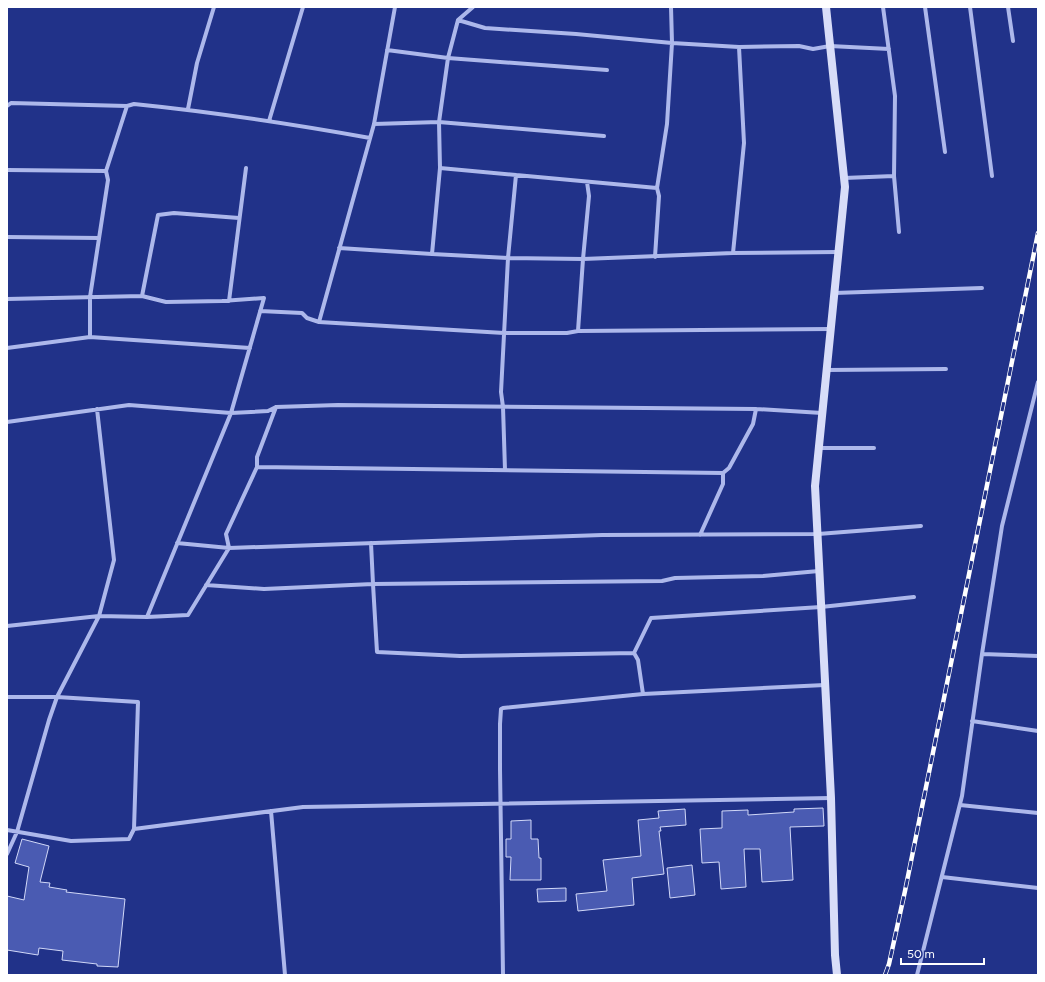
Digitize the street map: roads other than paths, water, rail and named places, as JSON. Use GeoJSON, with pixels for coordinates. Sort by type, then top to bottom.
{"type":"FeatureCollection","features":[{"type":"Feature","properties":{"kind":"street"},"geometry":{"type":"LineString","coordinates":[[188,109],[197,62],[214,7]]}},
{"type":"Feature","properties":{"kind":"street"},"geometry":{"type":"LineString","coordinates":[[269,120],[303,7]]}},
{"type":"Feature","properties":{"kind":"street"},"geometry":{"type":"LineString","coordinates":[[319,322],[374,124],[395,7]]}},
{"type":"Feature","properties":{"kind":"street"},"geometry":{"type":"LineString","coordinates":[[432,254],[440,168],[439,122],[448,58],[458,20],[473,7]]}},
{"type":"Feature","properties":{"kind":"street"},"geometry":{"type":"LineString","coordinates":[[655,257],[659,196],[657,188],[667,124],[672,43],[671,7]]}},
{"type":"Feature","properties":{"kind":"street"},"geometry":{"type":"LineString","coordinates":[[826,7],[845,187],[815,486],[831,798],[837,975]]}},
{"type":"Feature","properties":{"kind":"street"},"geometry":{"type":"LineString","coordinates":[[883,7],[895,96],[894,176],[899,232]]}},
{"type":"Feature","properties":{"kind":"street"},"geometry":{"type":"LineString","coordinates":[[925,7],[945,152]]}},
{"type":"Feature","properties":{"kind":"street"},"geometry":{"type":"LineString","coordinates":[[970,7],[992,176]]}},
{"type":"Feature","properties":{"kind":"street"},"geometry":{"type":"LineString","coordinates":[[1008,7],[1013,42]]}},
{"type":"Feature","properties":{"kind":"street"},"geometry":{"type":"LineString","coordinates":[[458,20],[485,28],[576,34],[672,43],[739,47],[799,46],[813,49],[830,46],[889,49]]}},
{"type":"Feature","properties":{"kind":"street"},"geometry":{"type":"LineString","coordinates":[[733,253],[744,143],[739,47]]}},
{"type":"Feature","properties":{"kind":"street"},"geometry":{"type":"LineString","coordinates":[[387,50],[448,58],[607,70]]}},
{"type":"Feature","properties":{"kind":"street"},"geometry":{"type":"LineString","coordinates":[[7,106],[11,103],[128,106],[134,104],[188,109],[269,120],[370,138]]}},
{"type":"Feature","properties":{"kind":"street"},"geometry":{"type":"LineString","coordinates":[[90,337],[90,297],[108,180],[106,171],[128,106]]}},
{"type":"Feature","properties":{"kind":"street"},"geometry":{"type":"LineString","coordinates":[[374,124],[439,122],[604,136]]}},
{"type":"Feature","properties":{"kind":"street"},"geometry":{"type":"LineString","coordinates":[[229,301],[246,168]]}},
{"type":"Feature","properties":{"kind":"street"},"geometry":{"type":"LineString","coordinates":[[440,168],[657,188]]}},
{"type":"Feature","properties":{"kind":"street"},"geometry":{"type":"LineString","coordinates":[[7,170],[106,171]]}},
{"type":"Feature","properties":{"kind":"street"},"geometry":{"type":"LineString","coordinates":[[505,470],[503,407],[501,392],[508,258],[516,176]]}},
{"type":"Feature","properties":{"kind":"street"},"geometry":{"type":"LineString","coordinates":[[844,178],[894,176]]}},
{"type":"Feature","properties":{"kind":"street"},"geometry":{"type":"LineString","coordinates":[[578,331],[589,196],[587,182]]}},
{"type":"Feature","properties":{"kind":"street"},"geometry":{"type":"LineString","coordinates":[[142,296],[158,215],[174,213],[239,218]]}},
{"type":"Feature","properties":{"kind":"street"},"geometry":{"type":"LineString","coordinates":[[7,237],[99,238]]}},
{"type":"Feature","properties":{"kind":"street"},"geometry":{"type":"LineString","coordinates":[[339,248],[508,258],[583,259],[733,253],[838,252]]}},
{"type":"Feature","properties":{"kind":"street"},"geometry":{"type":"LineString","coordinates":[[834,293],[982,288]]}},
{"type":"Feature","properties":{"kind":"street"},"geometry":{"type":"LineString","coordinates":[[7,299],[142,296],[166,302],[229,301],[264,298],[231,413],[147,617]]}},
{"type":"Feature","properties":{"kind":"street"},"geometry":{"type":"LineString","coordinates":[[260,311],[302,313],[308,318],[319,322],[504,333],[830,329]]}},
{"type":"Feature","properties":{"kind":"street"},"geometry":{"type":"LineString","coordinates":[[7,348],[90,337],[250,348]]}},
{"type":"Feature","properties":{"kind":"street"},"geometry":{"type":"LineString","coordinates":[[826,370],[946,369]]}},
{"type":"Feature","properties":{"kind":"street"},"geometry":{"type":"LineString","coordinates":[[917,975],[962,796],[1002,526],[1038,382]]}},
{"type":"Feature","properties":{"kind":"street"},"geometry":{"type":"LineString","coordinates":[[1033,404],[1038,405]]}},
{"type":"Feature","properties":{"kind":"street"},"geometry":{"type":"LineString","coordinates":[[7,422],[129,405],[231,413],[268,411],[276,407],[338,405],[756,409],[822,413]]}},
{"type":"Feature","properties":{"kind":"street"},"geometry":{"type":"LineString","coordinates":[[7,626],[99,616],[147,617],[188,615],[229,548],[226,534],[257,467],[257,457],[276,407]]}},
{"type":"Feature","properties":{"kind":"street"},"geometry":{"type":"LineString","coordinates":[[7,854],[17,832],[57,697],[99,616],[114,560],[96,409]]}},
{"type":"Feature","properties":{"kind":"street"},"geometry":{"type":"LineString","coordinates":[[257,467],[723,473],[729,468],[753,424],[756,409]]}},
{"type":"Feature","properties":{"kind":"street"},"geometry":{"type":"LineString","coordinates":[[819,448],[874,448]]}},
{"type":"Feature","properties":{"kind":"street"},"geometry":{"type":"LineString","coordinates":[[700,535],[723,484],[723,473]]}},
{"type":"Feature","properties":{"kind":"street"},"geometry":{"type":"LineString","coordinates":[[177,543],[229,548],[602,535],[818,534],[920,526]]}},
{"type":"Feature","properties":{"kind":"street"},"geometry":{"type":"LineString","coordinates":[[371,543],[377,652],[460,656],[634,653]]}},
{"type":"Feature","properties":{"kind":"street"},"geometry":{"type":"LineString","coordinates":[[206,585],[264,589],[373,584],[662,581],[675,578],[762,576],[820,571]]}},
{"type":"Feature","properties":{"kind":"street"},"geometry":{"type":"LineString","coordinates":[[634,653],[651,618],[821,607],[914,598]]}},
{"type":"Feature","properties":{"kind":"street"},"geometry":{"type":"LineString","coordinates":[[634,653],[638,660],[643,694]]}},
{"type":"Feature","properties":{"kind":"street"},"geometry":{"type":"LineString","coordinates":[[982,654],[1038,656]]}},
{"type":"Feature","properties":{"kind":"street"},"geometry":{"type":"LineString","coordinates":[[503,975],[500,804],[501,709],[643,694],[825,685]]}},
{"type":"Feature","properties":{"kind":"street"},"geometry":{"type":"LineString","coordinates":[[7,697],[57,697],[138,702],[134,828],[129,839],[71,841],[7,830]]}},
{"type":"Feature","properties":{"kind":"street"},"geometry":{"type":"LineString","coordinates":[[972,721],[1038,732]]}},
{"type":"Feature","properties":{"kind":"street"},"geometry":{"type":"LineString","coordinates":[[134,828],[303,807],[831,798]]}},
{"type":"Feature","properties":{"kind":"street"},"geometry":{"type":"LineString","coordinates":[[960,805],[1038,813]]}},
{"type":"Feature","properties":{"kind":"street"},"geometry":{"type":"LineString","coordinates":[[271,811],[285,975]]}},
{"type":"Feature","properties":{"kind":"street"},"geometry":{"type":"LineString","coordinates":[[942,877],[1038,888]]}},
{"type":"Feature","properties":{"kind":"railway"},"geometry":{"type":"LineString","coordinates":[[885,975],[889,964],[905,891],[1038,233]]}}]}
